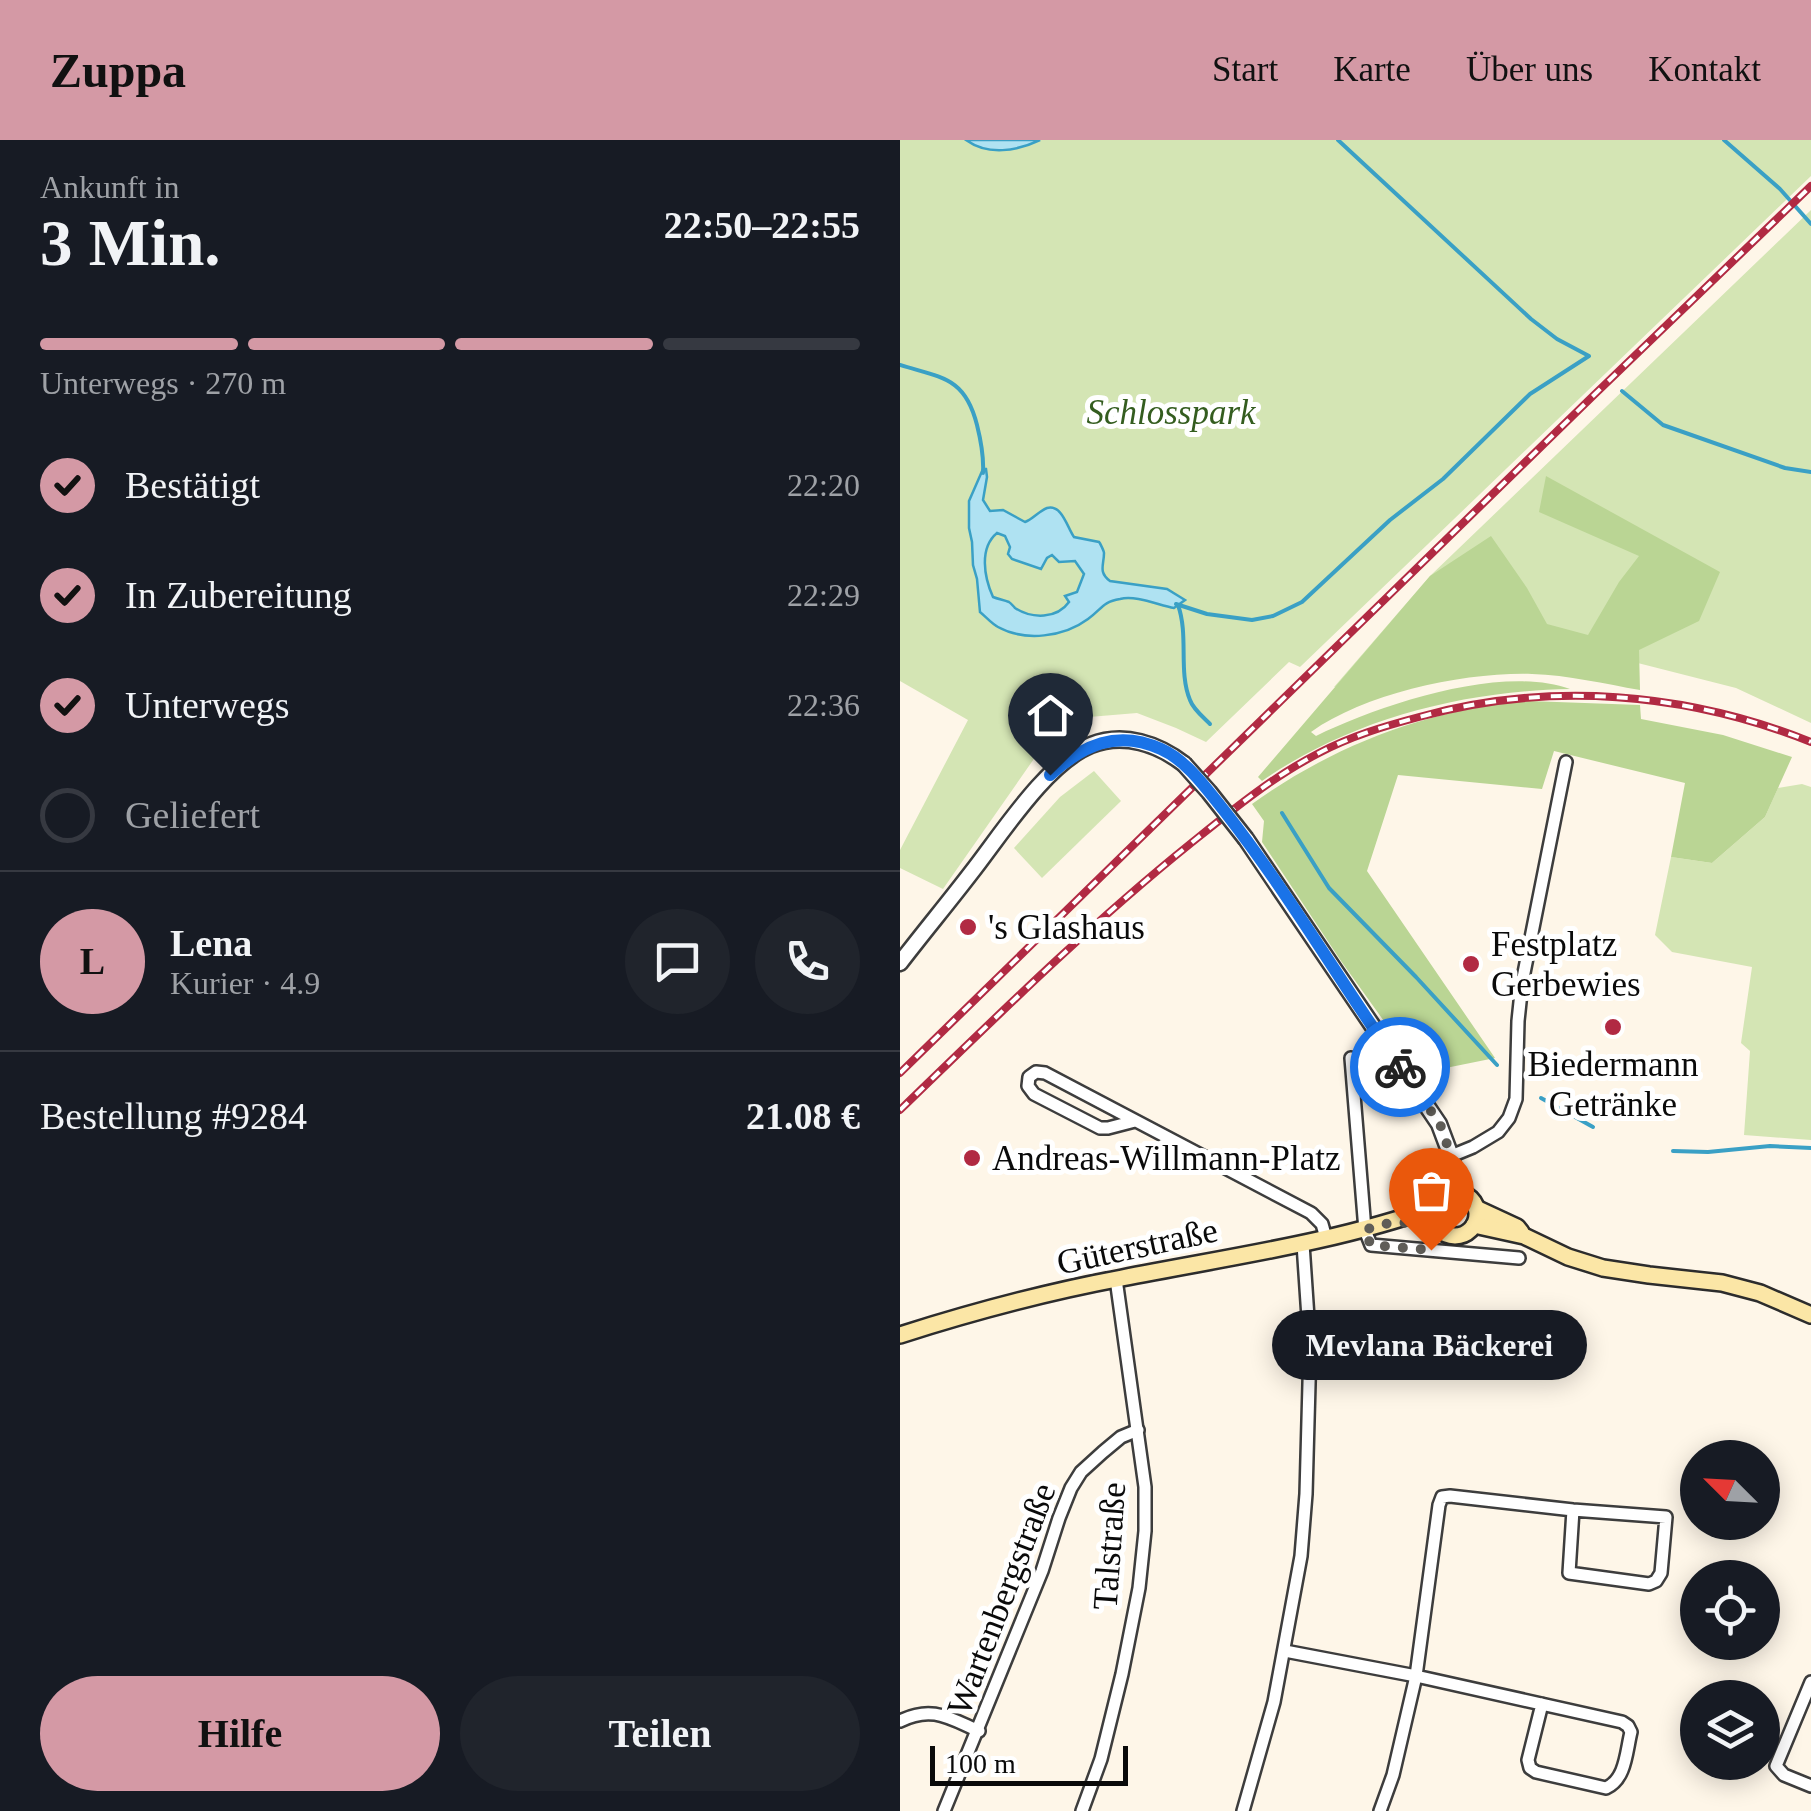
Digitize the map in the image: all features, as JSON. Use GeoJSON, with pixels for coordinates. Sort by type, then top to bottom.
{"type":"FeatureCollection","features":[{"type":"Feature","properties":{"kind":"main road"},"geometry":{"type":"LineString","coordinates":[[1472,1200],[1476,1208],[1474,1225],[1462,1235],[1453,1236],[1440,1229],[1443,1204],[1472,1200]]}},
{"type":"Feature","properties":{"kind":"main road","name":"Güterstraße"},"geometry":{"type":"LineString","coordinates":[[900,1334],[1116,1279],[1364,1230],[1443,1204]]}},
{"type":"Feature","properties":{"kind":"main road"},"geometry":{"type":"LineString","coordinates":[[1476,1208],[1517,1227],[1524,1236]]}},
{"type":"Feature","properties":{"kind":"main road"},"geometry":{"type":"LineString","coordinates":[[1474,1225],[1524,1236],[1603,1268],[1722,1282],[1811,1315]]}},
{"type":"Feature","properties":{"kind":"street"},"geometry":{"type":"LineString","coordinates":[[900,963],[1024,806],[1070,757],[1092,744],[1115,740],[1148,743],[1167,751],[1184,764],[1246,839],[1440,1124],[1451,1156],[1443,1204]]}},
{"type":"Feature","properties":{"kind":"street"},"geometry":{"type":"LineString","coordinates":[[1451,1156],[1498,1132],[1516,1099],[1522,983],[1566,762]]}},
{"type":"Feature","properties":{"kind":"street"},"geometry":{"type":"LineString","coordinates":[[900,954],[915,943]]}},
{"type":"Feature","properties":{"kind":"street"},"geometry":{"type":"LineString","coordinates":[[1350,1058],[1364,1230],[1371,1245],[1519,1258]]}},
{"type":"Feature","properties":{"kind":"street"},"geometry":{"type":"LineString","coordinates":[[1135,1121],[1100,1128],[1034,1094],[1028,1082],[1032,1074],[1044,1073],[1312,1213],[1322,1224],[1326,1238]]}},
{"type":"Feature","properties":{"kind":"street"},"geometry":{"type":"LineString","coordinates":[[1243,1811],[1274,1702],[1300,1556],[1306,1494],[1310,1347],[1303,1244]]}},
{"type":"Feature","properties":{"kind":"street","name":"Talstraße"},"geometry":{"type":"LineString","coordinates":[[1082,1811],[1102,1760],[1139,1588],[1145,1517],[1138,1430],[1116,1279]]}},
{"type":"Feature","properties":{"kind":"street","name":"Wartenbergstraße"},"geometry":{"type":"LineString","coordinates":[[944,1811],[1042,1571],[1071,1488],[1102,1452],[1120,1437],[1138,1430]]}},
{"type":"Feature","properties":{"kind":"street"},"geometry":{"type":"LineString","coordinates":[[1380,1811],[1394,1776],[1416,1676],[1442,1497],[1666,1517],[1661,1572],[1656,1581],[1650,1584],[1569,1573],[1573,1510]]}},
{"type":"Feature","properties":{"kind":"street"},"geometry":{"type":"LineString","coordinates":[[1284,1652],[1416,1676],[1542,1704],[1622,1722],[1631,1732],[1615,1784],[1606,1788],[1530,1768],[1528,1760],[1542,1704]]}},
{"type":"Feature","properties":{"kind":"street"},"geometry":{"type":"LineString","coordinates":[[1811,1682],[1776,1766],[1784,1775],[1811,1786]]}},
{"type":"Feature","properties":{"kind":"street"},"geometry":{"type":"LineString","coordinates":[[900,1721],[921,1712],[936,1712],[979,1731]]}},
{"type":"Feature","properties":{"kind":"green space","name":"Schlosspark"},"geometry":{"type":"Polygon","coordinates":[[[900,140],[1811,140],[1811,176],[1300,667],[1289,662],[1206,742],[1137,713],[1089,717],[1038,753],[943,889],[900,868],[900,850],[968,720],[900,681],[900,140]]]}},
{"type":"Feature","properties":{"kind":"green space"},"geometry":{"type":"Polygon","coordinates":[[[1811,210],[1811,723],[1736,688],[1626,660],[1334,687],[1430,576],[1811,210]]]}},
{"type":"Feature","properties":{"kind":"green space"},"geometry":{"type":"Polygon","coordinates":[[[1546,476],[1720,572],[1699,621],[1639,650],[1640,690],[1532,674],[1477,677],[1417,688],[1359,706],[1311,732],[1316,736],[1406,701],[1476,685],[1510,681],[1570,689],[1489,696],[1409,712],[1332,741],[1262,781],[1258,777],[1430,576],[1491,536],[1547,624],[1588,635],[1639,556],[1539,512],[1546,476]]]}},
{"type":"Feature","properties":{"kind":"green space"},"geometry":{"type":"Polygon","coordinates":[[[1529,701],[1640,705],[1641,719],[1723,735],[1792,757],[1765,817],[1712,863],[1671,857],[1685,783],[1554,751],[1542,789],[1398,775],[1367,871],[1495,1058],[1421,1073],[1262,842],[1264,821],[1252,804],[1316,764],[1383,733],[1455,712],[1529,701]]]}},
{"type":"Feature","properties":{"kind":"green space"},"geometry":{"type":"Polygon","coordinates":[[[1094,771],[1121,801],[1042,878],[1014,848],[1060,797],[1094,771]]]}},
{"type":"Feature","properties":{"kind":"green space"},"geometry":{"type":"Polygon","coordinates":[[[1802,784],[1811,787],[1811,1140],[1744,1135],[1750,1051],[1741,1043],[1752,967],[1672,952],[1655,935],[1671,857],[1712,863],[1765,817],[1778,788],[1802,784]]]}},
{"type":"Feature","properties":{"kind":"water"},"geometry":{"type":"Polygon","coordinates":[[[966,140],[1040,140],[1003,150],[984,148],[966,140]]]}},
{"type":"Feature","properties":{"kind":"water"},"geometry":{"type":"Polygon","coordinates":[[[986,469],[983,500],[990,511],[1003,510],[1025,522],[1047,508],[1057,509],[1074,537],[1099,542],[1104,553],[1103,571],[1110,581],[1167,589],[1185,600],[1174,608],[1133,598],[1114,600],[1068,630],[1044,635],[1020,635],[998,627],[980,612],[969,501],[986,469]],[[997,533],[985,555],[993,597],[1036,615],[1064,608],[1069,602],[1065,596],[1077,592],[1084,574],[1075,561],[1059,562],[1052,555],[1041,569],[1012,559],[1005,536],[997,533]]]}},
{"type":"Feature","properties":{"kind":"waterway"},"geometry":{"type":"LineString","coordinates":[[1176,604],[1207,614],[1252,620],[1273,616],[1302,602],[1390,520],[1443,479],[1530,394],[1589,356],[1531,319],[1338,140]]}},
{"type":"Feature","properties":{"kind":"waterway"},"geometry":{"type":"LineString","coordinates":[[1724,140],[1780,189],[1811,224]]}},
{"type":"Feature","properties":{"kind":"waterway"},"geometry":{"type":"LineString","coordinates":[[900,365],[940,377],[966,397],[978,431],[983,473]]}},
{"type":"Feature","properties":{"kind":"waterway"},"geometry":{"type":"LineString","coordinates":[[1622,391],[1663,425],[1785,468],[1811,472]]}},
{"type":"Feature","properties":{"kind":"waterway"},"geometry":{"type":"LineString","coordinates":[[1178,605],[1186,689],[1193,707],[1210,724]]}},
{"type":"Feature","properties":{"kind":"waterway"},"geometry":{"type":"LineString","coordinates":[[1282,813],[1329,888],[1497,1065]]}},
{"type":"Feature","properties":{"kind":"waterway"},"geometry":{"type":"LineString","coordinates":[[1541,1098],[1593,1127]]}},
{"type":"Feature","properties":{"kind":"waterway"},"geometry":{"type":"LineString","coordinates":[[1673,1151],[1811,1148]]}},
{"type":"Feature","properties":{"kind":"railway"},"geometry":{"type":"LineString","coordinates":[[900,1073],[1811,186]]}},
{"type":"Feature","properties":{"kind":"railway"},"geometry":{"type":"LineString","coordinates":[[900,1110],[1152,875],[1268,784],[1343,741],[1468,706],[1567,696],[1617,697],[1715,712],[1811,742]]}},
{"type":"Feature","properties":{"kind":"way so far"},"geometry":{"type":"LineString","coordinates":[[1400,1067],[1440,1124],[1459,1192],[1443,1196],[1434,1206],[1435,1222],[1389,1223],[1364,1230],[1371,1245],[1431,1250]]}},
{"type":"Feature","properties":{"kind":"place","name":"'s Glashaus"},"geometry":{"type":"Point","coordinates":[968,927]}},
{"type":"Feature","properties":{"kind":"place","name":"Festplatz Gerbewies"},"geometry":{"type":"Point","coordinates":[1471,964]}},
{"type":"Feature","properties":{"kind":"place","name":"Biedermann Getränke"},"geometry":{"type":"Point","coordinates":[1613,1027]}},
{"type":"Feature","properties":{"kind":"place","name":"Andreas-Willmann-Platz"},"geometry":{"type":"Point","coordinates":[972,1158]}},
{"type":"Feature","properties":{"kind":"place","name":"Mevlana Bäckerei"},"geometry":{"type":"Point","coordinates":[1431,1250]}},
{"type":"Feature","properties":{"kind":"route"},"geometry":{"type":"LineString","coordinates":[[1050,775],[1092,744],[1115,740],[1148,743],[1184,764],[1246,839],[1400,1067]]}}]}
